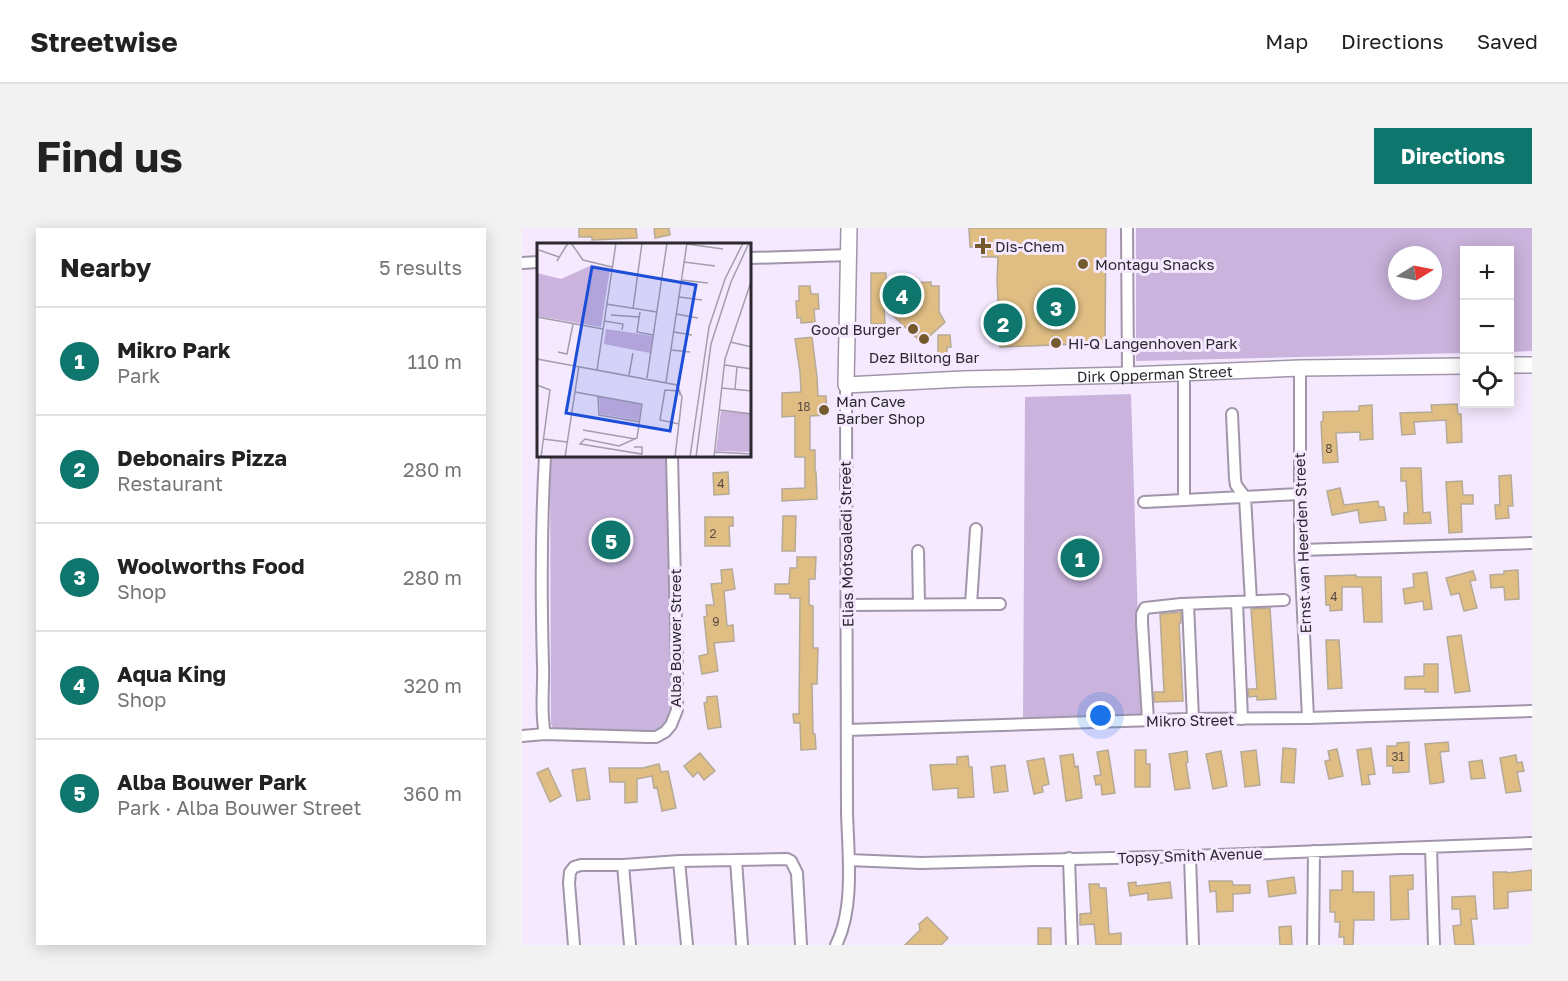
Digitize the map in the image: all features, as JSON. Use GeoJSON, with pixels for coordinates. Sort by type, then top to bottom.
{"type":"FeatureCollection","features":[{"type":"Feature","properties":{"kind":"street","name":"Elias Motsoaledi Street"},"geometry":{"type":"LineString","coordinates":[[836,945],[847,913],[849,860],[845,453],[849,228]]}},
{"type":"Feature","properties":{"kind":"street"},"geometry":{"type":"LineString","coordinates":[[1127,228],[1128,375]]}},
{"type":"Feature","properties":{"kind":"street"},"geometry":{"type":"LineString","coordinates":[[752,258],[850,255]]}},
{"type":"Feature","properties":{"kind":"street"},"geometry":{"type":"LineString","coordinates":[[1514,366],[1532,365]]}},
{"type":"Feature","properties":{"kind":"street","name":"Dirk Opperman Street"},"geometry":{"type":"LineString","coordinates":[[846,385],[1300,368],[1460,366]]}},
{"type":"Feature","properties":{"kind":"street","name":"Ernst van Heerden Street"},"geometry":{"type":"LineString","coordinates":[[1300,368],[1300,550],[1308,718]]}},
{"type":"Feature","properties":{"kind":"street"},"geometry":{"type":"LineString","coordinates":[[1184,372],[1184,500]]}},
{"type":"Feature","properties":{"kind":"street"},"geometry":{"type":"LineString","coordinates":[[1232,414],[1235,479],[1245,497],[1251,601]]}},
{"type":"Feature","properties":{"kind":"street"},"geometry":{"type":"LineString","coordinates":[[545,458],[541,591],[544,694],[542,718],[545,734]]}},
{"type":"Feature","properties":{"kind":"street","name":"Alba Bouwer Street"},"geometry":{"type":"LineString","coordinates":[[522,736],[545,734],[656,736],[665,732],[674,718],[677,710],[677,666],[672,458]]}},
{"type":"Feature","properties":{"kind":"street"},"geometry":{"type":"LineString","coordinates":[[1144,502],[1299,494]]}},
{"type":"Feature","properties":{"kind":"street"},"geometry":{"type":"LineString","coordinates":[[971,604],[976,529]]}},
{"type":"Feature","properties":{"kind":"street"},"geometry":{"type":"LineString","coordinates":[[1300,550],[1532,543]]}},
{"type":"Feature","properties":{"kind":"street"},"geometry":{"type":"LineString","coordinates":[[918,551],[919,604]]}},
{"type":"Feature","properties":{"kind":"street"},"geometry":{"type":"LineString","coordinates":[[1148,720],[1143,610],[1148,607],[1188,604],[1284,600]]}},
{"type":"Feature","properties":{"kind":"street"},"geometry":{"type":"LineString","coordinates":[[1237,602],[1242,719]]}},
{"type":"Feature","properties":{"kind":"street"},"geometry":{"type":"LineString","coordinates":[[847,604],[1000,604]]}},
{"type":"Feature","properties":{"kind":"street"},"geometry":{"type":"LineString","coordinates":[[1188,604],[1193,719]]}},
{"type":"Feature","properties":{"kind":"street","name":"Mikro Street"},"geometry":{"type":"LineString","coordinates":[[847,730],[1532,711]]}},
{"type":"Feature","properties":{"kind":"street","name":"Topsy Smith Avenue"},"geometry":{"type":"LineString","coordinates":[[849,860],[921,862],[1190,856],[1532,843]]}},
{"type":"Feature","properties":{"kind":"street"},"geometry":{"type":"LineString","coordinates":[[1431,847],[1434,945]]}},
{"type":"Feature","properties":{"kind":"street"},"geometry":{"type":"LineString","coordinates":[[1313,945],[1314,850]]}},
{"type":"Feature","properties":{"kind":"street"},"geometry":{"type":"LineString","coordinates":[[1190,856],[1193,945]]}},
{"type":"Feature","properties":{"kind":"street"},"geometry":{"type":"LineString","coordinates":[[1069,858],[1072,945]]}},
{"type":"Feature","properties":{"kind":"street"},"geometry":{"type":"LineString","coordinates":[[574,945],[569,884],[572,869],[581,865],[787,859],[791,861],[797,873],[801,945]]}},
{"type":"Feature","properties":{"kind":"street"},"geometry":{"type":"LineString","coordinates":[[735,860],[742,945]]}},
{"type":"Feature","properties":{"kind":"street"},"geometry":{"type":"LineString","coordinates":[[679,861],[687,945]]}},
{"type":"Feature","properties":{"kind":"street"},"geometry":{"type":"LineString","coordinates":[[623,865],[630,945]]}},
{"type":"Feature","properties":{"kind":"shaded area"},"geometry":{"type":"Polygon","coordinates":[[[1136,228],[1532,228],[1532,351],[1514,352],[1514,246],[1460,246],[1460,353],[1136,361],[1136,228]]]}},
{"type":"Feature","properties":{"kind":"shaded area"},"geometry":{"type":"Polygon","coordinates":[[[1131,394],[1141,719],[1023,721],[1025,397],[1131,394]]]}},
{"type":"Feature","properties":{"kind":"shaded area"},"geometry":{"type":"Polygon","coordinates":[[[550,458],[671,458],[671,715],[665,727],[657,733],[557,735],[551,724],[550,458]]]}},
{"type":"Feature","properties":{"kind":"building"},"geometry":{"type":"Polygon","coordinates":[[[579,228],[636,228],[637,238],[592,240],[592,237],[579,237],[579,228]]]}},
{"type":"Feature","properties":{"kind":"building"},"geometry":{"type":"Polygon","coordinates":[[[654,228],[669,228],[670,235],[655,238],[654,228]]]}},
{"type":"Feature","properties":{"kind":"building"},"geometry":{"type":"Polygon","coordinates":[[[969,228],[1106,228],[1105,343],[1000,347],[998,257],[982,257],[982,247],[970,247],[969,228]]]}},
{"type":"Feature","properties":{"kind":"building"},"geometry":{"type":"Polygon","coordinates":[[[871,273],[886,273],[886,284],[931,282],[931,286],[939,286],[939,312],[945,322],[922,343],[884,307],[885,324],[871,324],[871,273]]]}},
{"type":"Feature","properties":{"kind":"building"},"geometry":{"type":"Polygon","coordinates":[[[799,286],[810,286],[811,294],[818,294],[819,309],[814,309],[815,322],[801,323],[801,318],[797,318],[796,301],[799,301],[799,286]]]}},
{"type":"Feature","properties":{"kind":"building"},"geometry":{"type":"Polygon","coordinates":[[[938,335],[950,335],[951,347],[947,347],[947,362],[927,363],[926,355],[938,354],[938,335]]]}},
{"type":"Feature","properties":{"kind":"building"},"geometry":{"type":"Polygon","coordinates":[[[812,337],[818,396],[826,396],[827,415],[810,416],[810,450],[815,450],[817,499],[782,501],[782,489],[805,488],[805,457],[795,457],[795,416],[782,417],[782,393],[801,392],[795,339],[812,337]]]}},
{"type":"Feature","properties":{"kind":"building"},"geometry":{"type":"Polygon","coordinates":[[[1457,404],[1458,414],[1461,414],[1462,442],[1447,443],[1446,420],[1414,422],[1415,434],[1402,435],[1400,413],[1432,412],[1431,405],[1457,404]]]}},
{"type":"Feature","properties":{"kind":"building"},"geometry":{"type":"Polygon","coordinates":[[[1372,405],[1373,439],[1360,440],[1360,432],[1336,433],[1338,462],[1323,463],[1321,422],[1323,412],[1359,411],[1359,406],[1372,405]]]}},
{"type":"Feature","properties":{"kind":"building"},"geometry":{"type":"Polygon","coordinates":[[[1401,468],[1421,468],[1423,513],[1430,512],[1431,523],[1404,524],[1404,513],[1408,513],[1406,481],[1401,481],[1401,468]]]}},
{"type":"Feature","properties":{"kind":"building"},"geometry":{"type":"Polygon","coordinates":[[[728,472],[729,494],[714,495],[713,473],[728,472]]]}},
{"type":"Feature","properties":{"kind":"building"},"geometry":{"type":"Polygon","coordinates":[[[1511,475],[1513,506],[1508,506],[1509,518],[1496,519],[1495,505],[1500,505],[1499,476],[1511,475]]]}},
{"type":"Feature","properties":{"kind":"building"},"geometry":{"type":"Polygon","coordinates":[[[1462,481],[1463,495],[1473,495],[1473,504],[1461,504],[1462,532],[1449,533],[1446,482],[1462,481]]]}},
{"type":"Feature","properties":{"kind":"building"},"geometry":{"type":"Polygon","coordinates":[[[1340,488],[1344,505],[1378,501],[1379,507],[1384,507],[1386,520],[1360,523],[1358,510],[1332,515],[1327,491],[1340,488]]]}},
{"type":"Feature","properties":{"kind":"building"},"geometry":{"type":"Polygon","coordinates":[[[783,516],[796,516],[795,551],[782,551],[783,516]]]}},
{"type":"Feature","properties":{"kind":"building"},"geometry":{"type":"Polygon","coordinates":[[[705,517],[733,517],[733,526],[729,526],[730,546],[705,546],[705,517]]]}},
{"type":"Feature","properties":{"kind":"building"},"geometry":{"type":"Polygon","coordinates":[[[797,557],[816,557],[815,579],[809,579],[809,605],[813,606],[813,648],[818,648],[817,684],[812,684],[813,734],[815,734],[816,749],[801,750],[800,723],[794,723],[793,714],[799,714],[800,598],[790,598],[790,594],[775,594],[775,584],[789,584],[790,568],[797,568],[797,557]]]}},
{"type":"Feature","properties":{"kind":"building"},"geometry":{"type":"Polygon","coordinates":[[[732,569],[735,589],[724,591],[727,626],[733,625],[734,641],[714,643],[718,671],[702,674],[699,656],[708,654],[704,617],[707,616],[706,605],[714,605],[711,584],[722,583],[721,570],[732,569]]]}},
{"type":"Feature","properties":{"kind":"building"},"geometry":{"type":"Polygon","coordinates":[[[1518,570],[1519,599],[1505,600],[1504,587],[1491,588],[1490,575],[1518,570]]]}},
{"type":"Feature","properties":{"kind":"building"},"geometry":{"type":"Polygon","coordinates":[[[1473,571],[1476,580],[1470,581],[1477,608],[1464,611],[1459,593],[1451,595],[1446,578],[1473,571]]]}},
{"type":"Feature","properties":{"kind":"building"},"geometry":{"type":"Polygon","coordinates":[[[1427,572],[1432,609],[1424,610],[1423,601],[1405,604],[1403,589],[1414,587],[1413,574],[1427,572]]]}},
{"type":"Feature","properties":{"kind":"building"},"geometry":{"type":"Polygon","coordinates":[[[1356,575],[1356,577],[1381,577],[1382,622],[1364,622],[1362,587],[1342,587],[1342,610],[1330,611],[1330,605],[1326,605],[1325,576],[1356,575]]]}},
{"type":"Feature","properties":{"kind":"building"},"geometry":{"type":"Polygon","coordinates":[[[1270,608],[1276,699],[1257,700],[1257,696],[1249,697],[1248,689],[1257,689],[1251,609],[1270,608]]]}},
{"type":"Feature","properties":{"kind":"building"},"geometry":{"type":"Polygon","coordinates":[[[1181,612],[1181,623],[1179,623],[1183,701],[1154,702],[1154,692],[1164,692],[1160,614],[1181,612]]]}},
{"type":"Feature","properties":{"kind":"building"},"geometry":{"type":"Polygon","coordinates":[[[1461,635],[1470,691],[1455,693],[1447,637],[1461,635]]]}},
{"type":"Feature","properties":{"kind":"building"},"geometry":{"type":"Polygon","coordinates":[[[1326,640],[1339,640],[1342,688],[1328,689],[1326,640]]]}},
{"type":"Feature","properties":{"kind":"building"},"geometry":{"type":"Polygon","coordinates":[[[1424,664],[1438,664],[1438,692],[1425,692],[1425,689],[1405,689],[1405,677],[1424,676],[1424,664]]]}},
{"type":"Feature","properties":{"kind":"building"},"geometry":{"type":"Polygon","coordinates":[[[717,696],[721,727],[708,729],[704,703],[707,702],[707,697],[717,696]]]}},
{"type":"Feature","properties":{"kind":"building"},"geometry":{"type":"Polygon","coordinates":[[[1409,742],[1409,772],[1393,773],[1393,766],[1387,766],[1387,746],[1409,742]]]}},
{"type":"Feature","properties":{"kind":"building"},"geometry":{"type":"Polygon","coordinates":[[[1448,742],[1449,751],[1440,752],[1444,782],[1430,784],[1425,744],[1448,742]]]}},
{"type":"Feature","properties":{"kind":"building"},"geometry":{"type":"Polygon","coordinates":[[[1283,748],[1296,749],[1294,783],[1281,782],[1283,748]]]}},
{"type":"Feature","properties":{"kind":"building"},"geometry":{"type":"Polygon","coordinates":[[[1371,748],[1375,774],[1368,775],[1370,784],[1362,785],[1357,750],[1371,748]]]}},
{"type":"Feature","properties":{"kind":"building"},"geometry":{"type":"Polygon","coordinates":[[[1337,749],[1343,776],[1329,779],[1325,761],[1330,760],[1328,751],[1337,749]]]}},
{"type":"Feature","properties":{"kind":"building"},"geometry":{"type":"Polygon","coordinates":[[[1108,750],[1115,793],[1102,795],[1101,784],[1096,785],[1094,776],[1101,775],[1097,752],[1108,750]]]}},
{"type":"Feature","properties":{"kind":"building"},"geometry":{"type":"Polygon","coordinates":[[[1135,750],[1146,750],[1146,764],[1150,764],[1150,787],[1135,787],[1135,750]]]}},
{"type":"Feature","properties":{"kind":"building"},"geometry":{"type":"Polygon","coordinates":[[[1256,750],[1260,785],[1245,787],[1241,752],[1256,750]]]}},
{"type":"Feature","properties":{"kind":"building"},"geometry":{"type":"Polygon","coordinates":[[[1187,751],[1188,762],[1186,763],[1190,788],[1175,790],[1169,754],[1187,751]]]}},
{"type":"Feature","properties":{"kind":"building"},"geometry":{"type":"Polygon","coordinates":[[[1221,751],[1227,786],[1213,789],[1206,754],[1221,751]]]}},
{"type":"Feature","properties":{"kind":"building"},"geometry":{"type":"Polygon","coordinates":[[[700,753],[715,771],[704,780],[698,772],[693,777],[684,766],[700,753]]]}},
{"type":"Feature","properties":{"kind":"building"},"geometry":{"type":"Polygon","coordinates":[[[1073,754],[1075,767],[1078,766],[1082,798],[1066,801],[1060,756],[1073,754]]]}},
{"type":"Feature","properties":{"kind":"building"},"geometry":{"type":"Polygon","coordinates":[[[1516,755],[1517,763],[1522,762],[1524,771],[1517,772],[1521,791],[1506,793],[1500,758],[1516,755]]]}},
{"type":"Feature","properties":{"kind":"building"},"geometry":{"type":"Polygon","coordinates":[[[968,756],[969,767],[972,767],[974,797],[958,798],[958,788],[933,790],[930,765],[957,764],[957,757],[968,756]]]}},
{"type":"Feature","properties":{"kind":"building"},"geometry":{"type":"Polygon","coordinates":[[[1044,758],[1049,784],[1042,786],[1043,792],[1034,794],[1027,761],[1044,758]]]}},
{"type":"Feature","properties":{"kind":"building"},"geometry":{"type":"Polygon","coordinates":[[[1482,760],[1485,778],[1471,779],[1469,762],[1482,760]]]}},
{"type":"Feature","properties":{"kind":"building"},"geometry":{"type":"Polygon","coordinates":[[[659,764],[661,772],[668,771],[676,808],[662,811],[652,776],[637,779],[637,802],[625,803],[625,782],[610,782],[609,768],[643,768],[659,764]]]}},
{"type":"Feature","properties":{"kind":"building"},"geometry":{"type":"Polygon","coordinates":[[[1005,765],[1008,791],[994,793],[991,767],[1005,765]]]}},
{"type":"Feature","properties":{"kind":"building"},"geometry":{"type":"Polygon","coordinates":[[[548,768],[561,796],[550,802],[537,773],[548,768]]]}},
{"type":"Feature","properties":{"kind":"building"},"geometry":{"type":"Polygon","coordinates":[[[585,768],[590,799],[577,801],[572,770],[585,768]]]}},
{"type":"Feature","properties":{"kind":"building"},"geometry":{"type":"Polygon","coordinates":[[[1532,870],[1532,890],[1508,892],[1508,908],[1494,909],[1493,872],[1532,870]]]}},
{"type":"Feature","properties":{"kind":"building"},"geometry":{"type":"Polygon","coordinates":[[[1342,871],[1353,871],[1353,892],[1374,892],[1374,920],[1354,920],[1353,945],[1344,945],[1344,937],[1339,937],[1340,922],[1335,922],[1335,912],[1330,912],[1330,890],[1342,890],[1342,871]]]}},
{"type":"Feature","properties":{"kind":"building"},"geometry":{"type":"Polygon","coordinates":[[[1413,875],[1413,889],[1408,890],[1409,919],[1391,920],[1390,876],[1413,875]]]}},
{"type":"Feature","properties":{"kind":"building"},"geometry":{"type":"Polygon","coordinates":[[[1294,877],[1296,893],[1269,897],[1267,881],[1294,877]]]}},
{"type":"Feature","properties":{"kind":"building"},"geometry":{"type":"Polygon","coordinates":[[[1209,881],[1232,881],[1233,885],[1250,885],[1250,893],[1233,894],[1233,911],[1217,912],[1216,891],[1210,892],[1209,881]]]}},
{"type":"Feature","properties":{"kind":"building"},"geometry":{"type":"Polygon","coordinates":[[[1136,882],[1136,886],[1170,882],[1172,898],[1148,900],[1148,893],[1130,896],[1128,883],[1136,882]]]}},
{"type":"Feature","properties":{"kind":"building"},"geometry":{"type":"Polygon","coordinates":[[[1089,884],[1099,884],[1099,888],[1106,888],[1109,934],[1121,933],[1121,945],[1096,945],[1094,924],[1080,925],[1080,914],[1091,913],[1089,884]]]}},
{"type":"Feature","properties":{"kind":"building"},"geometry":{"type":"Polygon","coordinates":[[[1475,896],[1477,919],[1471,919],[1474,945],[1455,945],[1453,926],[1461,925],[1460,909],[1452,909],[1452,897],[1475,896]]]}},
{"type":"Feature","properties":{"kind":"building"},"geometry":{"type":"Polygon","coordinates":[[[927,917],[948,938],[941,945],[905,945],[920,930],[919,924],[927,917]]]}},
{"type":"Feature","properties":{"kind":"building"},"geometry":{"type":"Polygon","coordinates":[[[1291,926],[1292,945],[1280,945],[1279,927],[1291,926]]]}},
{"type":"Feature","properties":{"kind":"building"},"geometry":{"type":"Polygon","coordinates":[[[1038,928],[1051,928],[1051,945],[1038,945],[1038,928]]]}},
{"type":"Feature","properties":{"kind":"place","name":"Dis-Chem"},"geometry":{"type":"Point","coordinates":[983,246]}},
{"type":"Feature","properties":{"kind":"place","name":"Montagu Snacks"},"geometry":{"type":"Point","coordinates":[1083,264]}},
{"type":"Feature","properties":{"kind":"place","name":"Aqua King"},"geometry":{"type":"Point","coordinates":[902,295]}},
{"type":"Feature","properties":{"kind":"place","name":"Woolworths Food"},"geometry":{"type":"Point","coordinates":[1056,307]}},
{"type":"Feature","properties":{"kind":"place","name":"Debonairs Pizza"},"geometry":{"type":"Point","coordinates":[1003,323]}},
{"type":"Feature","properties":{"kind":"place","name":"Good Burger"},"geometry":{"type":"Point","coordinates":[913,329]}},
{"type":"Feature","properties":{"kind":"place","name":"Dez Biltong Bar"},"geometry":{"type":"Point","coordinates":[924,339]}},
{"type":"Feature","properties":{"kind":"place","name":"Hi-Q Langenhoven Park"},"geometry":{"type":"Point","coordinates":[1056,343]}},
{"type":"Feature","properties":{"kind":"place","name":"Man Cave Barber Shop"},"geometry":{"type":"Point","coordinates":[824,410]}},
{"type":"Feature","properties":{"kind":"place","name":"Alba Bouwer Park"},"geometry":{"type":"Point","coordinates":[611,540]}},
{"type":"Feature","properties":{"kind":"place","name":"Mikro Park"},"geometry":{"type":"Point","coordinates":[1080,558]}}]}
